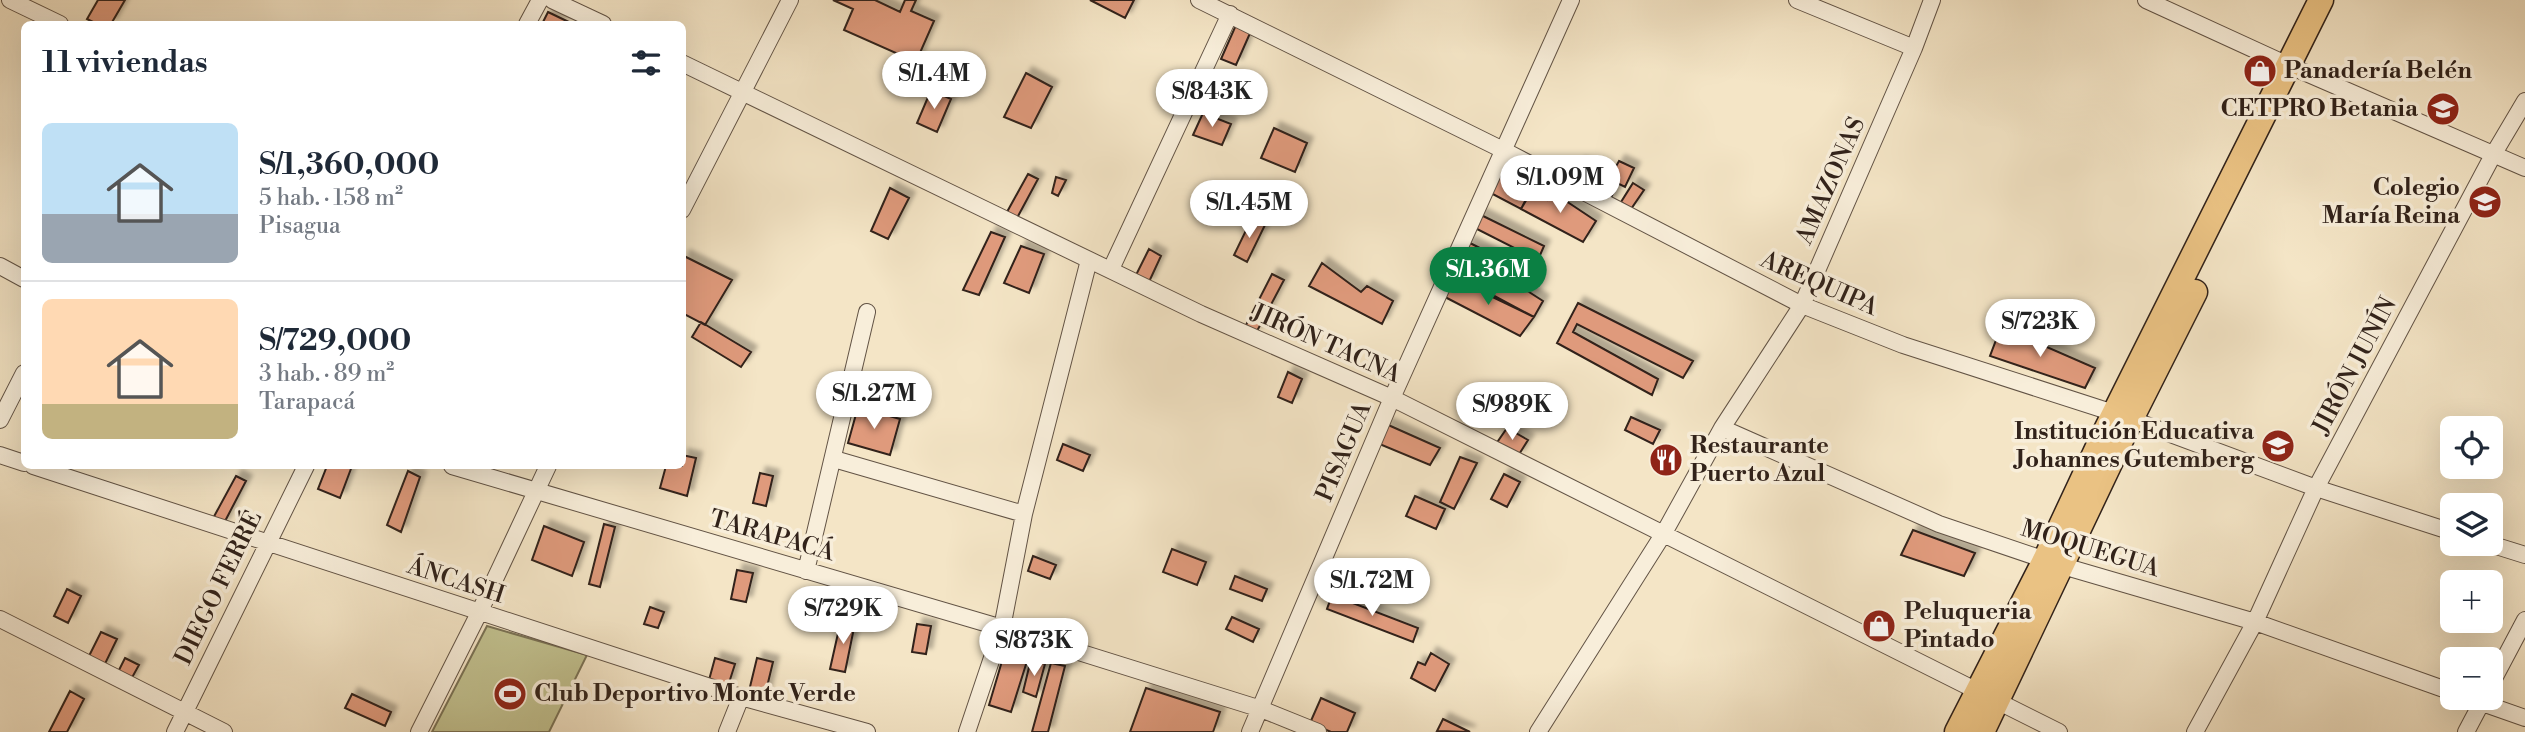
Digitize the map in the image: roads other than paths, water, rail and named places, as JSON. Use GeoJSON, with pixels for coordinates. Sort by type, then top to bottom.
{"type":"FeatureCollection","features":[{"type":"Feature","properties":{"kind":"main road"},"geometry":{"type":"LineString","coordinates":[[2298,69],[2321,0]]}},
{"type":"Feature","properties":{"kind":"main road"},"geometry":{"type":"LineString","coordinates":[[1957,732],[1986,695],[2054,563],[2122,416],[2298,69],[2339,0]]}},
{"type":"Feature","properties":{"kind":"main road"},"geometry":{"type":"LineString","coordinates":[[1982,732],[1986,695]]}},
{"type":"Feature","properties":{"kind":"street"},"geometry":{"type":"LineString","coordinates":[[10,0],[55,21]]}},
{"type":"Feature","properties":{"kind":"street"},"geometry":{"type":"LineString","coordinates":[[529,21],[540,0]]}},
{"type":"Feature","properties":{"kind":"street"},"geometry":{"type":"LineString","coordinates":[[552,0],[597,21]]}},
{"type":"Feature","properties":{"kind":"street"},"geometry":{"type":"LineString","coordinates":[[686,202],[790,0]]}},
{"type":"Feature","properties":{"kind":"street","name":"AREQUIPA"},"geometry":{"type":"LineString","coordinates":[[1199,0],[1503,150],[1802,305],[1903,345],[2122,416],[2316,488],[2440,528]]}},
{"type":"Feature","properties":{"kind":"street","name":"PISAGUA"},"geometry":{"type":"LineString","coordinates":[[1250,732],[1391,398],[1571,0]]}},
{"type":"Feature","properties":{"kind":"street"},"geometry":{"type":"LineString","coordinates":[[1797,0],[1914,48]]}},
{"type":"Feature","properties":{"kind":"street","name":"AMAZONAS"},"geometry":{"type":"LineString","coordinates":[[1538,732],[1664,533],[1722,428],[1802,305],[1914,48],[1932,0]]}},
{"type":"Feature","properties":{"kind":"street"},"geometry":{"type":"LineString","coordinates":[[2146,0],[2525,168]]}},
{"type":"Feature","properties":{"kind":"street"},"geometry":{"type":"LineString","coordinates":[[1111,269],[1230,14]]}},
{"type":"Feature","properties":{"kind":"street","name":"JIRÓN TACNA"},"geometry":{"type":"LineString","coordinates":[[686,65],[1201,314],[1391,398],[2059,732]]}},
{"type":"Feature","properties":{"kind":"street","name":"JIRÓN JUNÍN"},"geometry":{"type":"LineString","coordinates":[[2195,732],[2255,622],[2316,488],[2493,155],[2525,101]]}},
{"type":"Feature","properties":{"kind":"street"},"geometry":{"type":"LineString","coordinates":[[967,732],[1002,628],[1024,514],[1089,260]]}},
{"type":"Feature","properties":{"kind":"street"},"geometry":{"type":"LineString","coordinates":[[0,266],[21,277]]}},
{"type":"Feature","properties":{"kind":"street"},"geometry":{"type":"LineString","coordinates":[[806,571],[867,312]]}},
{"type":"Feature","properties":{"kind":"street"},"geometry":{"type":"LineString","coordinates":[[0,420],[21,379]]}},
{"type":"Feature","properties":{"kind":"street","name":"MOQUEGUA"},"geometry":{"type":"LineString","coordinates":[[1722,428],[1939,524],[2054,563],[2255,622],[2440,688]]}},
{"type":"Feature","properties":{"kind":"street"},"geometry":{"type":"LineString","coordinates":[[0,455],[21,462]]}},
{"type":"Feature","properties":{"kind":"street"},"geometry":{"type":"LineString","coordinates":[[834,459],[1024,514]]}},
{"type":"Feature","properties":{"kind":"street","name":"ÁNCASH"},"geometry":{"type":"LineString","coordinates":[[42,469],[741,697],[867,732]]}},
{"type":"Feature","properties":{"kind":"street","name":"DIEGO FERRÉ"},"geometry":{"type":"LineString","coordinates":[[175,732],[304,469]]}},
{"type":"Feature","properties":{"kind":"street","name":"TARAPACÁ"},"geometry":{"type":"LineString","coordinates":[[462,469],[1002,628],[1261,709],[1318,732]]}},
{"type":"Feature","properties":{"kind":"street"},"geometry":{"type":"LineString","coordinates":[[419,732],[479,613],[546,469]]}},
{"type":"Feature","properties":{"kind":"street"},"geometry":{"type":"LineString","coordinates":[[2503,548],[2525,555]]}},
{"type":"Feature","properties":{"kind":"street"},"geometry":{"type":"LineString","coordinates":[[0,619],[225,732]]}},
{"type":"Feature","properties":{"kind":"street"},"geometry":{"type":"LineString","coordinates":[[2503,661],[2525,620]]}},
{"type":"Feature","properties":{"kind":"street"},"geometry":{"type":"LineString","coordinates":[[727,732],[741,697]]}},
{"type":"Feature","properties":{"kind":"street"},"geometry":{"type":"LineString","coordinates":[[2466,732],[2474,710]]}},
{"type":"Feature","properties":{"kind":"street"},"geometry":{"type":"LineString","coordinates":[[2503,710],[2525,718]]}},
{"type":"Feature","properties":{"kind":"place","name":"Panadería Belén"},"geometry":{"type":"Point","coordinates":[2260,71]}},
{"type":"Feature","properties":{"kind":"place","name":"CETPRO Betania"},"geometry":{"type":"Point","coordinates":[2443,109]}},
{"type":"Feature","properties":{"kind":"place","name":"Colegio María Reina"},"geometry":{"type":"Point","coordinates":[2485,202]}},
{"type":"Feature","properties":{"kind":"place","name":"Institución Educativa Johannes Gutemberg"},"geometry":{"type":"Point","coordinates":[2278,446]}},
{"type":"Feature","properties":{"kind":"place","name":"Restaurante Puerto Azul"},"geometry":{"type":"Point","coordinates":[1666,460]}},
{"type":"Feature","properties":{"kind":"place","name":"Peluqueria Pintado"},"geometry":{"type":"Point","coordinates":[1879,626]}},
{"type":"Feature","properties":{"kind":"place","name":"Club Deportivo Monte Verde"},"geometry":{"type":"Point","coordinates":[510,694]}}]}
